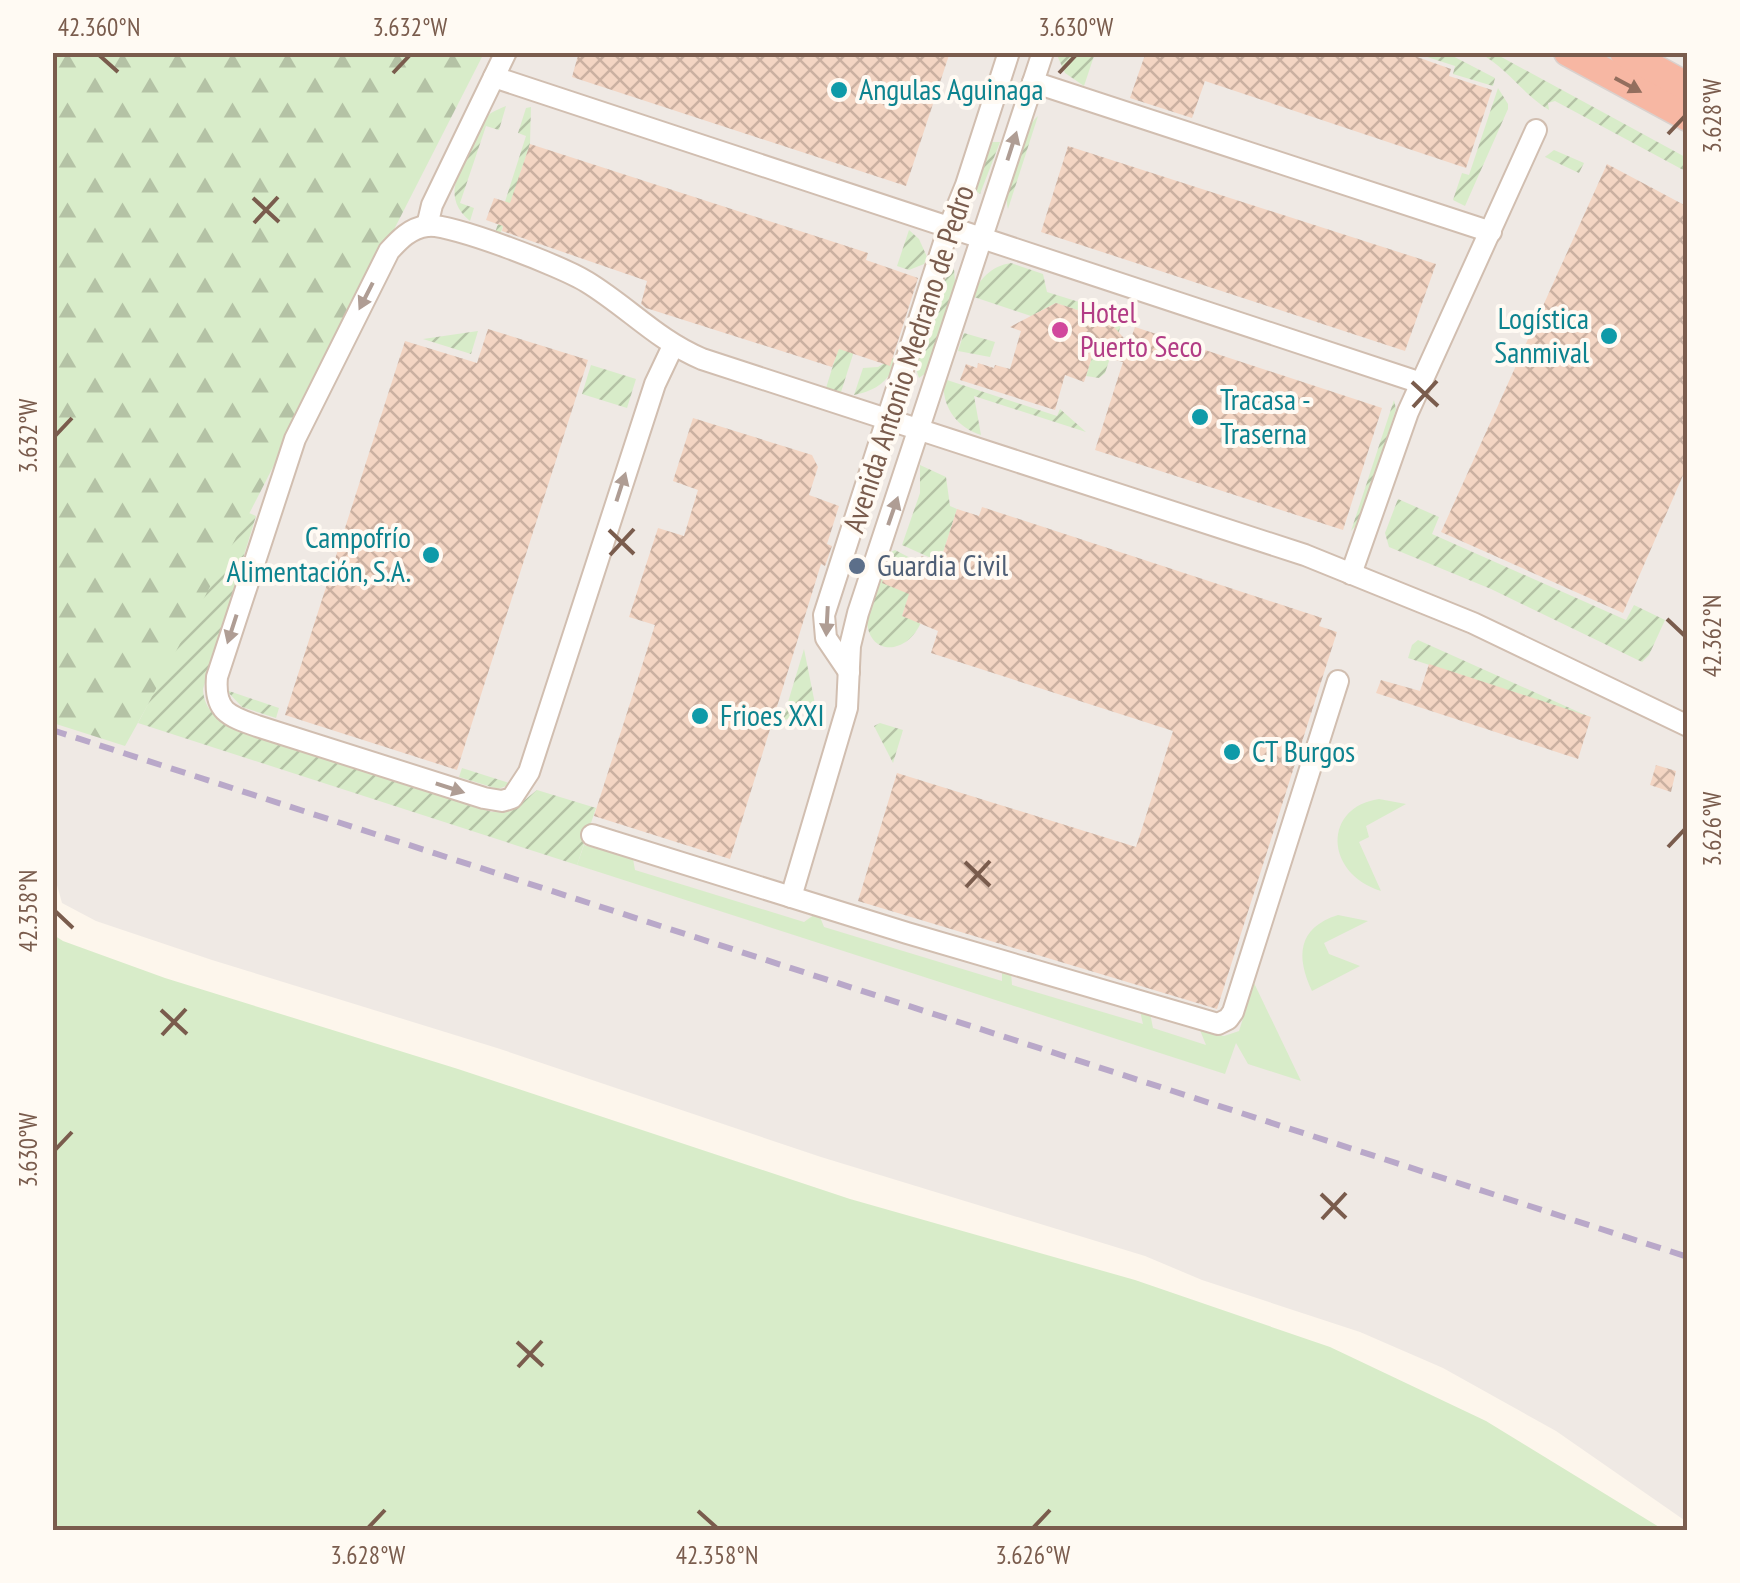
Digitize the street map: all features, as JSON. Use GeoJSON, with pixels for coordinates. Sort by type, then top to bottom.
{"type":"FeatureCollection","features":[{"type":"Feature","properties":{"kind":"highway"},"geometry":{"type":"LineString","coordinates":[[1568,52],[1688,117]]}},
{"type":"Feature","properties":{"kind":"highway"},"geometry":{"type":"LineString","coordinates":[[1624,52],[1688,87]]}},
{"type":"Feature","properties":{"kind":"street"},"geometry":{"type":"LineString","coordinates":[[427,226],[437,194],[506,52]]}},
{"type":"Feature","properties":{"kind":"street","name":"Avenida Antonio Medrano de Pedro"},"geometry":{"type":"LineString","coordinates":[[848,672],[826,638],[824,616],[948,227],[972,168],[1009,52]]}},
{"type":"Feature","properties":{"kind":"street","name":"Avenida Antonio Medrano de Pedro"},"geometry":{"type":"LineString","coordinates":[[848,672],[858,613],[1042,52]]}},
{"type":"Feature","properties":{"kind":"street"},"geometry":{"type":"LineString","coordinates":[[494,77],[1420,383]]}},
{"type":"Feature","properties":{"kind":"street"},"geometry":{"type":"LineString","coordinates":[[1033,82],[1490,232]]}},
{"type":"Feature","properties":{"kind":"street"},"geometry":{"type":"LineString","coordinates":[[1352,574],[1420,383],[1536,130]]}},
{"type":"Feature","properties":{"kind":"street"},"geometry":{"type":"LineString","coordinates":[[672,346],[649,402],[529,772],[512,798],[484,798],[242,721],[218,704],[217,677],[295,439],[389,251],[412,231],[427,226],[473,237],[583,279],[672,346],[1352,574],[1524,646],[1688,726]]}},
{"type":"Feature","properties":{"kind":"street"},"geometry":{"type":"LineString","coordinates":[[791,897],[846,708],[848,672]]}},
{"type":"Feature","properties":{"kind":"street"},"geometry":{"type":"LineString","coordinates":[[592,835],[1212,1024],[1222,1022],[1233,1012],[1338,680]]}},
{"type":"Feature","properties":{"kind":"shaded area"},"geometry":{"type":"Polygon","coordinates":[[[52,53],[1687,53],[1687,1522],[1556,1431],[1443,1368],[1360,1332],[1202,1280],[1145,1256],[821,1157],[497,1048],[212,960],[96,921],[62,903],[52,867],[52,53]]]}},
{"type":"Feature","properties":{"kind":"green space"},"geometry":{"type":"Polygon","coordinates":[[[53,53],[484,53],[196,618],[125,746],[53,723],[53,53]]]}},
{"type":"Feature","properties":{"kind":"green space"},"geometry":{"type":"Polygon","coordinates":[[[1056,53],[1095,53],[1084,86],[1065,73],[1056,53]]]}},
{"type":"Feature","properties":{"kind":"green space"},"geometry":{"type":"Polygon","coordinates":[[[1415,53],[1447,53],[1495,78],[1493,86],[1453,74],[1455,66],[1415,53]]]}},
{"type":"Feature","properties":{"kind":"green space"},"geometry":{"type":"Polygon","coordinates":[[[1479,53],[1494,53],[1687,158],[1687,172],[1555,101],[1548,103],[1549,110],[1479,53]]]}},
{"type":"Feature","properties":{"kind":"green space"},"geometry":{"type":"Polygon","coordinates":[[[1498,88],[1508,109],[1465,206],[1453,200],[1462,173],[1469,175],[1498,88]]]}},
{"type":"Feature","properties":{"kind":"green space"},"geometry":{"type":"Polygon","coordinates":[[[506,106],[499,130],[486,126],[460,203],[474,208],[470,221],[457,204],[457,177],[484,120],[506,106]]]}},
{"type":"Feature","properties":{"kind":"green space"},"geometry":{"type":"Polygon","coordinates":[[[531,107],[530,144],[500,235],[495,233],[526,136],[518,133],[526,108],[531,107]]]}},
{"type":"Feature","properties":{"kind":"green space"},"geometry":{"type":"Polygon","coordinates":[[[1038,116],[1008,209],[1015,160],[1038,116]]]}},
{"type":"Feature","properties":{"kind":"green space"},"geometry":{"type":"Polygon","coordinates":[[[992,142],[1000,142],[980,194],[976,191],[992,142]]]}},
{"type":"Feature","properties":{"kind":"green space"},"geometry":{"type":"Polygon","coordinates":[[[1554,150],[1584,163],[1579,173],[1545,157],[1554,150]]]}},
{"type":"Feature","properties":{"kind":"green space"},"geometry":{"type":"Polygon","coordinates":[[[909,230],[919,239],[927,257],[924,264],[909,270],[897,266],[909,230]]]}},
{"type":"Feature","properties":{"kind":"green space"},"geometry":{"type":"Polygon","coordinates":[[[1011,263],[1043,274],[1047,292],[1124,316],[1105,373],[1099,378],[1086,376],[1093,354],[1100,356],[1108,320],[1056,303],[1031,316],[971,296],[987,274],[1011,263]]]}},
{"type":"Feature","properties":{"kind":"green space"},"geometry":{"type":"Polygon","coordinates":[[[954,269],[956,293],[932,368],[919,378],[914,363],[939,286],[954,269]]]}},
{"type":"Feature","properties":{"kind":"green space"},"geometry":{"type":"Polygon","coordinates":[[[478,331],[471,354],[423,339],[478,331]]]}},
{"type":"Feature","properties":{"kind":"green space"},"geometry":{"type":"Polygon","coordinates":[[[964,333],[995,342],[990,357],[958,351],[964,333]]]}},
{"type":"Feature","properties":{"kind":"green space"},"geometry":{"type":"Polygon","coordinates":[[[841,340],[856,345],[841,392],[826,388],[841,340]]]}},
{"type":"Feature","properties":{"kind":"green space"},"geometry":{"type":"Polygon","coordinates":[[[895,357],[895,366],[882,383],[854,395],[863,368],[878,367],[895,357]]]}},
{"type":"Feature","properties":{"kind":"green space"},"geometry":{"type":"Polygon","coordinates":[[[591,365],[636,379],[627,408],[582,394],[591,365]]]}},
{"type":"Feature","properties":{"kind":"green space"},"geometry":{"type":"Polygon","coordinates":[[[944,379],[1057,416],[1060,409],[1086,432],[974,396],[981,435],[964,427],[952,414],[945,398],[944,379]]]}},
{"type":"Feature","properties":{"kind":"green space"},"geometry":{"type":"Polygon","coordinates":[[[1394,400],[1396,409],[1360,521],[1351,531],[1394,400]]]}},
{"type":"Feature","properties":{"kind":"green space"},"geometry":{"type":"Polygon","coordinates":[[[920,465],[946,477],[950,506],[957,509],[940,562],[902,545],[920,493],[920,465]]]}},
{"type":"Feature","properties":{"kind":"green space"},"geometry":{"type":"Polygon","coordinates":[[[1398,499],[1439,517],[1432,534],[1626,620],[1634,605],[1665,620],[1649,655],[1642,662],[1491,589],[1389,547],[1385,533],[1398,499]]]}},
{"type":"Feature","properties":{"kind":"green space"},"geometry":{"type":"Polygon","coordinates":[[[249,513],[256,516],[203,689],[206,704],[214,714],[237,730],[492,812],[514,809],[537,790],[596,808],[577,865],[138,723],[249,513]]]}},
{"type":"Feature","properties":{"kind":"green space"},"geometry":{"type":"Polygon","coordinates":[[[895,550],[920,563],[902,616],[921,622],[908,640],[891,647],[875,642],[867,615],[887,554],[895,550]]]}},
{"type":"Feature","properties":{"kind":"green space"},"geometry":{"type":"Polygon","coordinates":[[[1418,640],[1592,718],[1408,658],[1418,640]]]}},
{"type":"Feature","properties":{"kind":"green space"},"geometry":{"type":"Polygon","coordinates":[[[804,649],[815,704],[782,722],[804,649]]]}},
{"type":"Feature","properties":{"kind":"green space"},"geometry":{"type":"Polygon","coordinates":[[[226,690],[279,708],[276,718],[242,707],[226,690]]]}},
{"type":"Feature","properties":{"kind":"green space"},"geometry":{"type":"Polygon","coordinates":[[[880,723],[903,730],[893,763],[874,726],[880,723]]]}},
{"type":"Feature","properties":{"kind":"green space"},"geometry":{"type":"Polygon","coordinates":[[[462,768],[512,784],[498,789],[459,777],[462,768]]]}},
{"type":"Feature","properties":{"kind":"green space"},"geometry":{"type":"Polygon","coordinates":[[[1379,799],[1406,804],[1366,826],[1369,837],[1359,842],[1381,891],[1349,870],[1338,841],[1348,814],[1379,799]]]}},
{"type":"Feature","properties":{"kind":"green space"},"geometry":{"type":"Polygon","coordinates":[[[584,845],[633,859],[635,870],[804,922],[818,912],[824,927],[1002,981],[1002,969],[1011,972],[1012,985],[1143,1024],[1140,1011],[1150,1013],[1153,1028],[1206,1045],[1200,1030],[1224,1036],[1239,1031],[1254,983],[1301,1081],[1248,1064],[1236,1043],[1225,1074],[577,865],[584,845]]]}},
{"type":"Feature","properties":{"kind":"green space"},"geometry":{"type":"Polygon","coordinates":[[[1338,915],[1368,921],[1324,943],[1329,954],[1360,966],[1312,991],[1304,967],[1304,945],[1314,928],[1338,915]]]}},
{"type":"Feature","properties":{"kind":"green space"},"geometry":{"type":"Polygon","coordinates":[[[52,934],[165,978],[458,1069],[850,1199],[1135,1280],[1330,1347],[1486,1421],[1664,1530],[53,1530],[52,934]]]}},
{"type":"Feature","properties":{"kind":"building","name":"Angulas Aguinaga"},"geometry":{"type":"Polygon","coordinates":[[[579,52],[950,52],[906,186],[572,77],[579,52]]]}},
{"type":"Feature","properties":{"kind":"building"},"geometry":{"type":"Polygon","coordinates":[[[1146,52],[1403,52],[1451,69],[1449,76],[1492,90],[1466,168],[1205,81],[1192,118],[1130,98],[1146,52]]]}},
{"type":"Feature","properties":{"kind":"building"},"geometry":{"type":"Polygon","coordinates":[[[530,144],[868,253],[866,260],[918,278],[890,366],[839,349],[832,367],[646,308],[641,304],[647,281],[502,231],[503,226],[486,220],[494,198],[510,203],[530,144]]]}},
{"type":"Feature","properties":{"kind":"building"},"geometry":{"type":"Polygon","coordinates":[[[1068,146],[1436,264],[1405,351],[1041,232],[1068,146]]]}},
{"type":"Feature","properties":{"kind":"building","name":"Logística Sanmival"},"geometry":{"type":"Polygon","coordinates":[[[1607,164],[1688,207],[1688,464],[1623,613],[1441,532],[1607,164]]]}},
{"type":"Feature","properties":{"kind":"building"},"geometry":{"type":"Polygon","coordinates":[[[1056,303],[1108,320],[1129,344],[1135,327],[1382,408],[1343,530],[1095,450],[1123,362],[1093,354],[1084,382],[1065,375],[1055,410],[960,380],[966,364],[1010,369],[1021,331],[1010,327],[1056,303]]]}},
{"type":"Feature","properties":{"kind":"building","name":"Campofrío Alimentación, S.A."},"geometry":{"type":"Polygon","coordinates":[[[488,329],[588,360],[457,770],[285,715],[405,341],[477,363],[488,329]]]}},
{"type":"Feature","properties":{"kind":"building"},"geometry":{"type":"Polygon","coordinates":[[[693,418],[812,455],[818,467],[809,495],[839,506],[827,544],[832,546],[825,566],[821,564],[730,859],[594,816],[655,625],[629,617],[658,528],[684,536],[698,490],[673,481],[693,418]]]}},
{"type":"Feature","properties":{"kind":"building","name":"CT Burgos"},"geometry":{"type":"Polygon","coordinates":[[[982,507],[1322,618],[1319,626],[1337,632],[1217,1009],[858,901],[897,773],[1136,847],[1173,731],[931,653],[938,631],[902,616],[909,594],[882,583],[888,566],[895,569],[898,558],[919,566],[921,556],[940,562],[957,509],[979,516],[982,507]]]}},
{"type":"Feature","properties":{"kind":"building"},"geometry":{"type":"Polygon","coordinates":[[[1429,664],[1591,717],[1578,759],[1376,693],[1381,680],[1420,691],[1429,664]]]}},
{"type":"Feature","properties":{"kind":"building"},"geometry":{"type":"Polygon","coordinates":[[[1656,765],[1676,771],[1671,792],[1650,785],[1656,765]]]}},
{"type":"Feature","properties":{"kind":"railway"},"geometry":{"type":"LineString","coordinates":[[52,730],[1688,1257]]}},
{"type":"Feature","properties":{"kind":"place","name":"Angulas Aguinaga"},"geometry":{"type":"Point","coordinates":[839,90]}},
{"type":"Feature","properties":{"kind":"place","name":"Hotel Puerto Seco"},"geometry":{"type":"Point","coordinates":[1060,330]}},
{"type":"Feature","properties":{"kind":"place","name":"Logística Sanmival"},"geometry":{"type":"Point","coordinates":[1609,336]}},
{"type":"Feature","properties":{"kind":"place","name":"Tracasa - Traserna"},"geometry":{"type":"Point","coordinates":[1200,417]}},
{"type":"Feature","properties":{"kind":"place","name":"Campofrío Alimentación, S.A."},"geometry":{"type":"Point","coordinates":[431,555]}},
{"type":"Feature","properties":{"kind":"place","name":"Guardia Civil"},"geometry":{"type":"Point","coordinates":[857,566]}},
{"type":"Feature","properties":{"kind":"place","name":"Frioes XXI"},"geometry":{"type":"Point","coordinates":[700,716]}},
{"type":"Feature","properties":{"kind":"place","name":"CT Burgos"},"geometry":{"type":"Point","coordinates":[1232,752]}}]}
